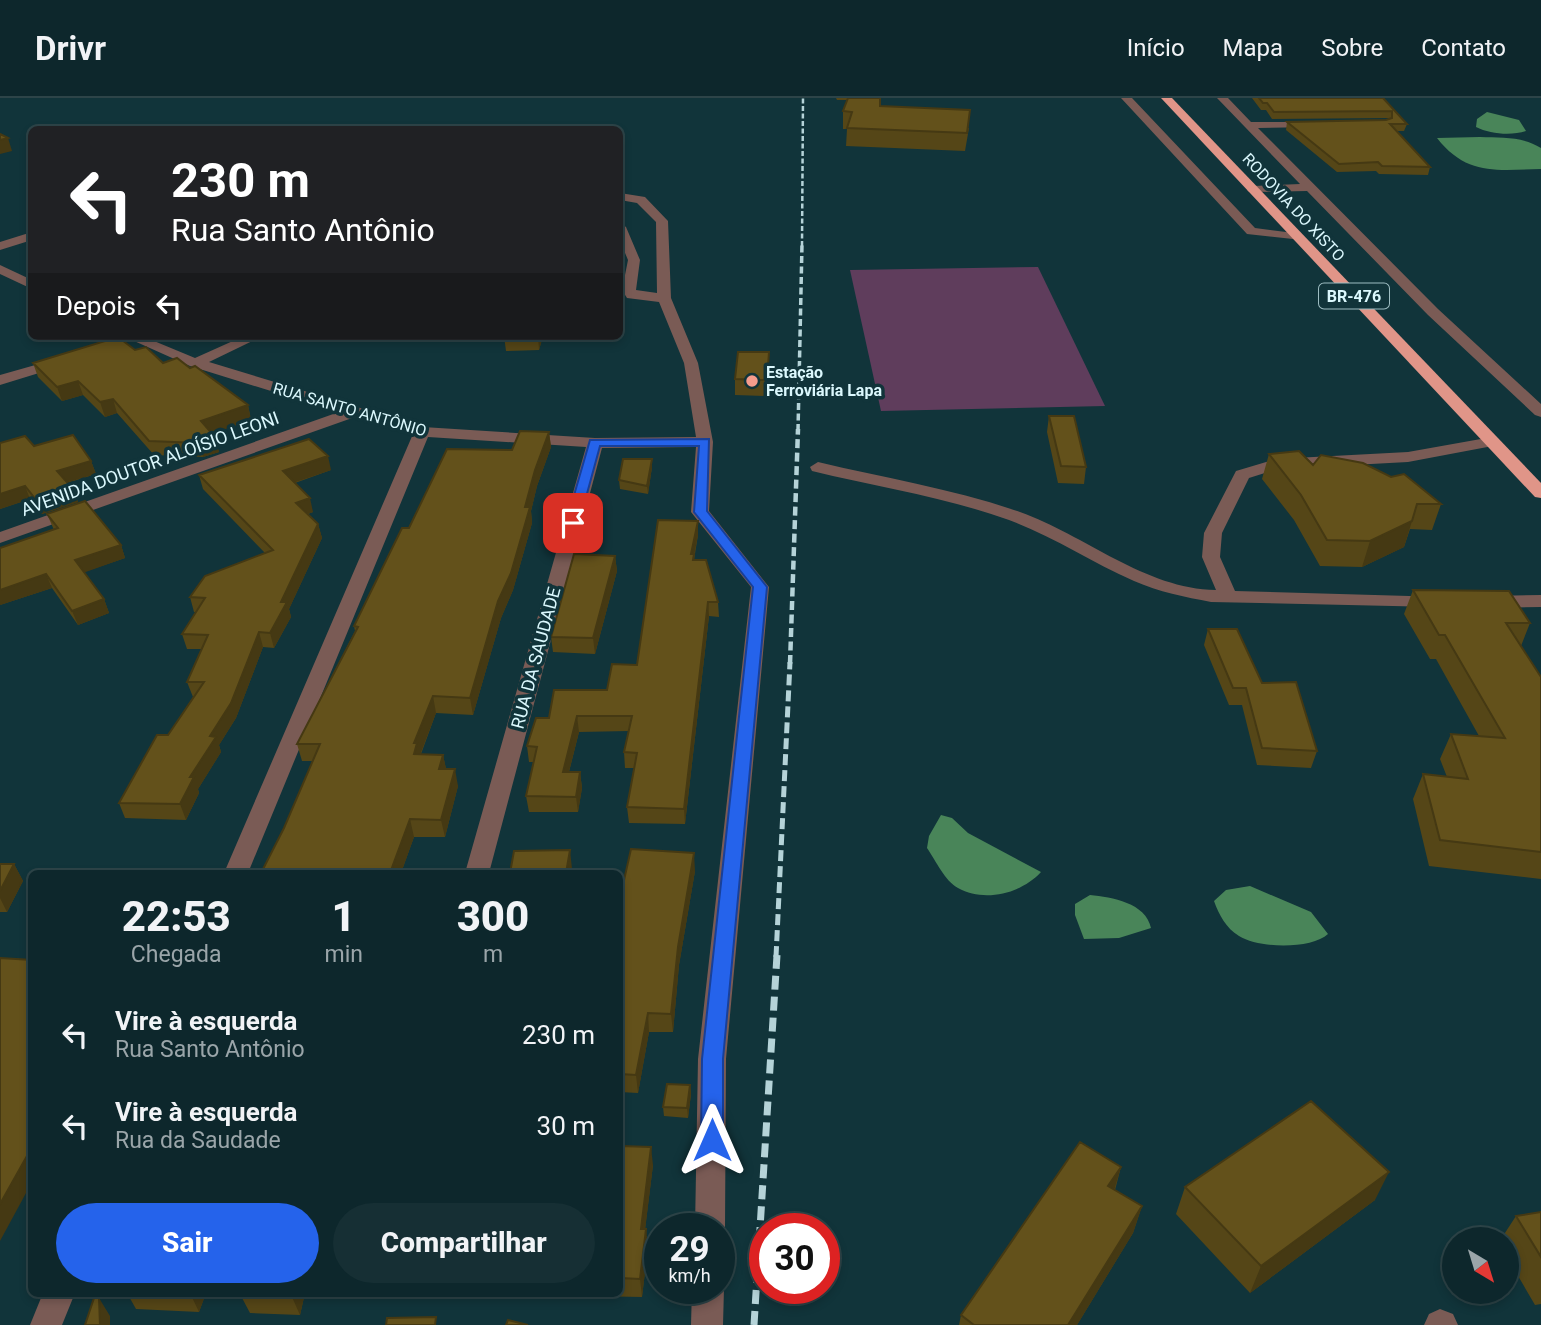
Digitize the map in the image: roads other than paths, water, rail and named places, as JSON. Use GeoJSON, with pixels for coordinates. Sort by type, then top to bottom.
{"type":"FeatureCollection","features":[{"type":"Feature","properties":{"kind":"highway","name":"RODOVIA DO XISTO"},"geometry":{"type":"LineString","coordinates":[[1166,98],[1541,493]]}},
{"type":"Feature","properties":{"kind":"street"},"geometry":{"type":"LineString","coordinates":[[1126,98],[1247,228],[1256,234],[1298,237]]}},
{"type":"Feature","properties":{"kind":"street"},"geometry":{"type":"LineString","coordinates":[[1222,98],[1433,312],[1541,412]]}},
{"type":"Feature","properties":{"kind":"street"},"geometry":{"type":"LineString","coordinates":[[1251,125],[1331,123]]}},
{"type":"Feature","properties":{"kind":"street"},"geometry":{"type":"LineString","coordinates":[[1253,190],[1311,187]]}},
{"type":"Feature","properties":{"kind":"street"},"geometry":{"type":"LineString","coordinates":[[623,197],[641,200],[662,221],[664,298],[691,363],[705,442],[700,512],[760,587],[712,1059],[710,1213]]}},
{"type":"Feature","properties":{"kind":"street"},"geometry":{"type":"LineString","coordinates":[[623,234],[635,260],[629,290],[632,295],[664,298]]}},
{"type":"Feature","properties":{"kind":"street"},"geometry":{"type":"LineString","coordinates":[[0,246],[28,237]]}},
{"type":"Feature","properties":{"kind":"street"},"geometry":{"type":"LineString","coordinates":[[0,269],[28,283]]}},
{"type":"Feature","properties":{"kind":"street"},"geometry":{"type":"LineString","coordinates":[[111,347],[128,340]]}},
{"type":"Feature","properties":{"kind":"street","name":"RUA SANTO ANTÔNIO"},"geometry":{"type":"LineString","coordinates":[[138,340],[195,363],[422,432],[595,443],[705,442]]}},
{"type":"Feature","properties":{"kind":"street"},"geometry":{"type":"LineString","coordinates":[[195,363],[247,340]]}},
{"type":"Feature","properties":{"kind":"street"},"geometry":{"type":"LineString","coordinates":[[0,380],[74,358]]}},
{"type":"Feature","properties":{"kind":"street","name":"AVENIDA DOUTOR ALOÍSIO LEONI"},"geometry":{"type":"LineString","coordinates":[[0,538],[353,412]]}},
{"type":"Feature","properties":{"kind":"street"},"geometry":{"type":"LineString","coordinates":[[237,870],[422,432]]}},
{"type":"Feature","properties":{"kind":"street"},"geometry":{"type":"LineString","coordinates":[[1228,596],[1211,557],[1213,533],[1242,475],[1276,464],[1408,457],[1492,442]]}},
{"type":"Feature","properties":{"kind":"street","name":"RUA DA SAUDADE"},"geometry":{"type":"LineString","coordinates":[[478,870],[595,443]]}},
{"type":"Feature","properties":{"kind":"street"},"geometry":{"type":"LineString","coordinates":[[818,467],[1001,512],[1041,526],[1140,579],[1176,592],[1228,596],[1541,601]]}},
{"type":"Feature","properties":{"kind":"street"},"geometry":{"type":"LineString","coordinates":[[46,1325],[57,1297]]}},
{"type":"Feature","properties":{"kind":"street"},"geometry":{"type":"LineString","coordinates":[[707,1325],[708,1304]]}},
{"type":"Feature","properties":{"kind":"railway"},"geometry":{"type":"LineString","coordinates":[[802,246],[803,98]]}},
{"type":"Feature","properties":{"kind":"railway"},"geometry":{"type":"LineString","coordinates":[[798,431],[802,244]]}},
{"type":"Feature","properties":{"kind":"railway"},"geometry":{"type":"LineString","coordinates":[[790,664],[798,429]]}},
{"type":"Feature","properties":{"kind":"railway"},"geometry":{"type":"LineString","coordinates":[[776,957],[790,662]]}},
{"type":"Feature","properties":{"kind":"railway"},"geometry":{"type":"LineString","coordinates":[[754,1325],[777,955]]}},
{"type":"Feature","properties":{"kind":"place","name":"Estação Ferroviária Lapa"},"geometry":{"type":"Point","coordinates":[752,381]}}]}
